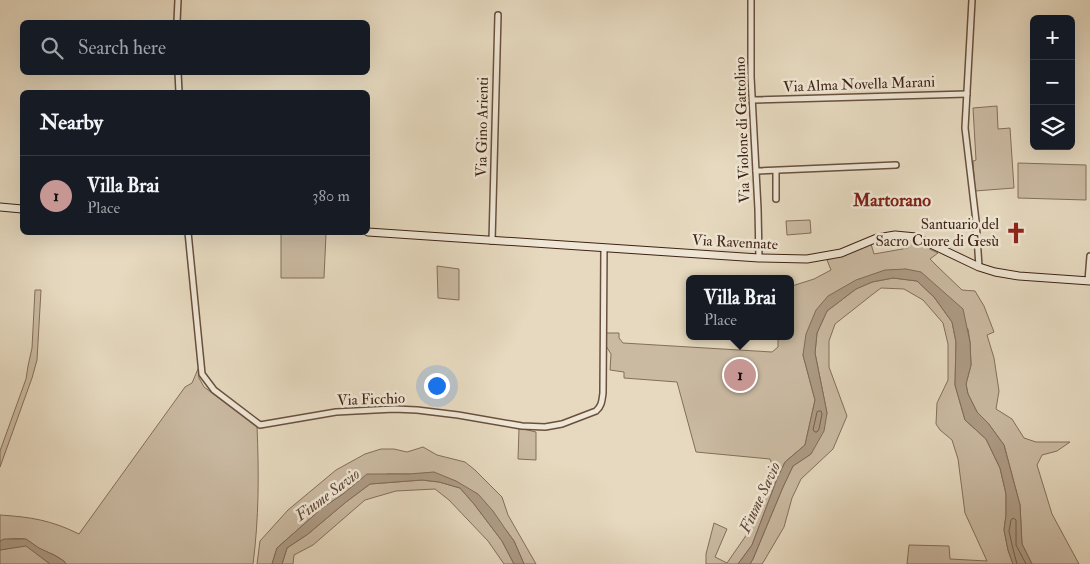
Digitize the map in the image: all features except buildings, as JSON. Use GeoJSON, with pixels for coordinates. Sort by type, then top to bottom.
{"type":"FeatureCollection","features":[{"type":"Feature","properties":{"kind":"main road"},"geometry":{"type":"LineString","coordinates":[[0,207],[20,209]]}},
{"type":"Feature","properties":{"kind":"main road","name":"Via Ravennate"},"geometry":{"type":"LineString","coordinates":[[370,232],[759,258],[807,259],[841,253],[877,238],[895,235],[916,237],[979,267],[995,272],[1019,276],[1089,281]]}},
{"type":"Feature","properties":{"kind":"street"},"geometry":{"type":"LineString","coordinates":[[177,20],[178,0]]}},
{"type":"Feature","properties":{"kind":"street","name":"Via Violone di Gattolino"},"geometry":{"type":"LineString","coordinates":[[751,0],[752,100],[759,258]]}},
{"type":"Feature","properties":{"kind":"street"},"geometry":{"type":"LineString","coordinates":[[972,0],[965,128],[976,221],[979,267]]}},
{"type":"Feature","properties":{"kind":"street","name":"Via Gino Arienti"},"geometry":{"type":"LineString","coordinates":[[492,241],[498,15]]}},
{"type":"Feature","properties":{"kind":"street"},"geometry":{"type":"LineString","coordinates":[[178,75],[179,90]]}},
{"type":"Feature","properties":{"kind":"street","name":"Via Alma Novella Marani"},"geometry":{"type":"LineString","coordinates":[[752,100],[967,94]]}},
{"type":"Feature","properties":{"kind":"street"},"geometry":{"type":"LineString","coordinates":[[756,171],[896,165]]}},
{"type":"Feature","properties":{"kind":"street"},"geometry":{"type":"LineString","coordinates":[[776,171],[776,199]]}},
{"type":"Feature","properties":{"kind":"street","name":"Via Ficchio"},"geometry":{"type":"LineString","coordinates":[[188,235],[202,374],[214,390],[260,425],[336,412],[394,409],[458,414],[522,426],[545,427],[562,424],[596,412],[602,403],[603,393],[604,248]]}},
{"type":"Feature","properties":{"kind":"street"},"geometry":{"type":"LineString","coordinates":[[1089,281],[1090,256]]}},
{"type":"Feature","properties":{"kind":"shaded area"},"geometry":{"type":"Polygon","coordinates":[[[997,106],[998,129],[1010,128],[1014,188],[975,191],[973,161],[976,160],[973,108],[997,106]]]}},
{"type":"Feature","properties":{"kind":"shaded area"},"geometry":{"type":"Polygon","coordinates":[[[1018,163],[1086,165],[1086,200],[1018,198],[1018,163]]]}},
{"type":"Feature","properties":{"kind":"shaded area"},"geometry":{"type":"Polygon","coordinates":[[[810,220],[811,233],[787,235],[786,221],[810,220]]]}},
{"type":"Feature","properties":{"kind":"shaded area"},"geometry":{"type":"Polygon","coordinates":[[[281,235],[326,235],[324,278],[281,278],[281,235]]]}},
{"type":"Feature","properties":{"kind":"shaded area"},"geometry":{"type":"Polygon","coordinates":[[[911,240],[938,253],[930,259],[962,290],[975,291],[984,306],[994,332],[987,335],[994,358],[999,391],[996,409],[1012,419],[1024,438],[1036,442],[1070,442],[1057,451],[1042,455],[1037,465],[1052,514],[1079,564],[1032,564],[1022,544],[1020,505],[1004,445],[988,423],[977,412],[968,394],[966,384],[971,365],[968,329],[906,269],[829,296],[803,355],[815,400],[805,445],[785,462],[752,545],[738,564],[706,564],[706,554],[714,523],[727,529],[715,557],[727,563],[745,537],[775,472],[770,459],[696,452],[677,382],[624,378],[624,372],[610,370],[611,354],[606,346],[606,333],[619,333],[619,338],[623,343],[772,352],[778,347],[778,340],[794,340],[794,285],[814,279],[831,270],[827,260],[871,244],[874,254],[908,248],[911,240]]]}},
{"type":"Feature","properties":{"kind":"shaded area"},"geometry":{"type":"Polygon","coordinates":[[[437,266],[459,269],[459,300],[438,298],[437,266]]]}},
{"type":"Feature","properties":{"kind":"shaded area"},"geometry":{"type":"Polygon","coordinates":[[[893,278],[917,281],[934,297],[952,322],[956,342],[955,385],[965,420],[986,439],[1000,468],[1006,494],[1004,530],[1013,564],[907,564],[909,545],[949,546],[950,559],[987,561],[965,513],[958,459],[952,440],[936,424],[937,403],[948,380],[948,344],[943,323],[923,300],[904,289],[881,288],[835,324],[829,341],[829,367],[847,416],[833,449],[801,479],[792,498],[784,527],[764,561],[762,564],[750,564],[793,466],[811,454],[827,413],[815,353],[817,333],[827,311],[856,289],[872,282],[893,278]]]}},
{"type":"Feature","properties":{"kind":"shaded area"},"geometry":{"type":"Polygon","coordinates":[[[35,290],[41,290],[37,360],[0,467],[0,451],[26,379],[32,348],[35,290]]]}},
{"type":"Feature","properties":{"kind":"shaded area"},"geometry":{"type":"Polygon","coordinates":[[[198,369],[199,378],[204,387],[257,426],[258,495],[253,564],[66,564],[60,558],[38,548],[29,541],[15,539],[0,541],[0,515],[40,520],[59,525],[79,534],[185,387],[192,383],[198,369]]]}},
{"type":"Feature","properties":{"kind":"shaded area"},"geometry":{"type":"Polygon","coordinates":[[[519,428],[536,432],[536,460],[518,459],[519,428]]]}},
{"type":"Feature","properties":{"kind":"shaded area"},"geometry":{"type":"Polygon","coordinates":[[[423,447],[437,455],[465,462],[502,497],[508,515],[536,564],[524,564],[514,541],[506,530],[456,481],[409,474],[387,474],[343,494],[321,509],[277,548],[272,564],[257,564],[260,541],[288,510],[336,470],[365,454],[381,449],[407,452],[423,447]]]}},
{"type":"Feature","properties":{"kind":"shaded area"},"geometry":{"type":"Polygon","coordinates":[[[422,480],[439,482],[460,488],[502,541],[514,564],[504,564],[488,541],[449,500],[435,489],[396,491],[365,500],[313,545],[294,555],[293,564],[282,564],[287,548],[308,534],[370,484],[422,480]]]}},
{"type":"Feature","properties":{"kind":"shaded area"},"geometry":{"type":"Polygon","coordinates":[[[26,545],[50,564],[0,564],[0,550],[26,545]]]}},
{"type":"Feature","properties":{"kind":"water"},"geometry":{"type":"Polygon","coordinates":[[[906,269],[921,272],[963,309],[970,342],[971,365],[966,384],[968,394],[977,412],[988,423],[1004,445],[1020,505],[1022,544],[1032,564],[1013,564],[1004,530],[1006,494],[1000,468],[986,439],[965,420],[955,385],[956,342],[952,322],[934,297],[917,281],[893,278],[872,282],[856,289],[827,311],[817,333],[815,353],[827,413],[824,431],[811,454],[793,466],[750,564],[738,564],[752,545],[785,462],[805,445],[815,400],[803,355],[806,334],[816,310],[828,296],[856,280],[885,270],[906,269]]]}},
{"type":"Feature","properties":{"kind":"water"},"geometry":{"type":"Polygon","coordinates":[[[434,472],[456,481],[478,494],[493,511],[514,541],[524,564],[514,564],[502,541],[460,488],[439,482],[422,480],[370,484],[308,534],[287,548],[282,564],[272,564],[277,548],[321,509],[367,474],[434,472]]]}},
{"type":"Feature","properties":{"kind":"water"},"geometry":{"type":"Polygon","coordinates":[[[4,539],[26,539],[66,564],[50,564],[26,546],[0,550],[0,541],[4,539]]]}},
{"type":"Feature","properties":{"kind":"place","name":"Santuario del Sacro Cuore di Gesù"},"geometry":{"type":"Point","coordinates":[1016,233]}},
{"type":"Feature","properties":{"kind":"place","name":"Villa Brai"},"geometry":{"type":"Point","coordinates":[740,375]}},
{"type":"Feature","properties":{"kind":"district","name":"Martorano"},"geometry":{"type":"Point","coordinates":[892,200]}},
{"type":"Feature","properties":{"kind":"water label","name":"Fiume Savio"},"geometry":{"type":"Point","coordinates":[327,494]}},
{"type":"Feature","properties":{"kind":"water label","name":"Fiume Savio"},"geometry":{"type":"Point","coordinates":[759,497]}}]}
